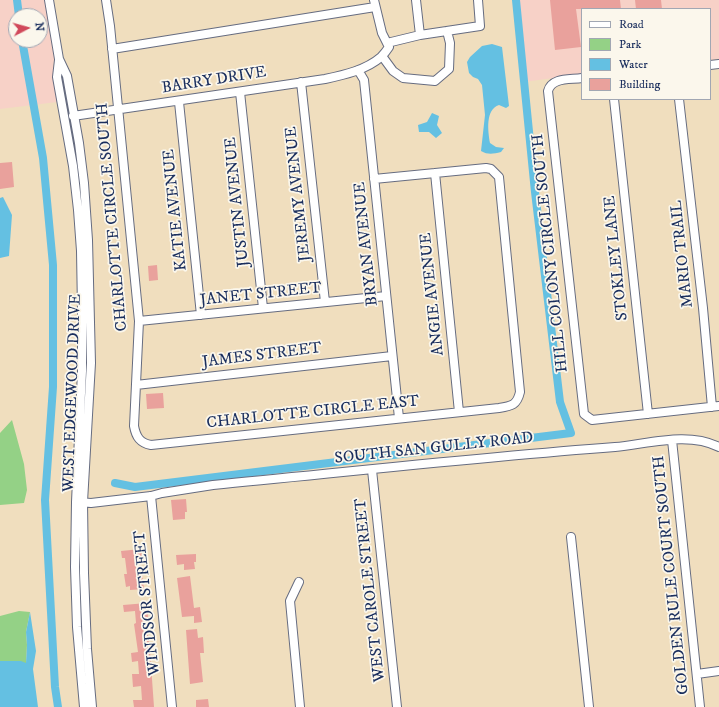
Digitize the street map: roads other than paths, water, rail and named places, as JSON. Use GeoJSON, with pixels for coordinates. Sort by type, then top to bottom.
{"type":"FeatureCollection","features":[{"type":"Feature","properties":{"kind":"street","name":"WEST EDGEWOOD DRIVE"},"geometry":{"type":"LineString","coordinates":[[50,0],[59,59],[57,77],[73,166],[80,251],[82,310],[80,502],[87,649],[92,707]]}},
{"type":"Feature","properties":{"kind":"street","name":"CHARLOTTE CIRCLE SOUTH"},"geometry":{"type":"LineString","coordinates":[[106,0],[139,321],[135,406],[136,432]]}},
{"type":"Feature","properties":{"kind":"street"},"geometry":{"type":"LineString","coordinates":[[416,0],[420,35]]}},
{"type":"Feature","properties":{"kind":"street"},"geometry":{"type":"LineString","coordinates":[[387,43],[420,35],[480,26],[478,0]]}},
{"type":"Feature","properties":{"kind":"street"},"geometry":{"type":"LineString","coordinates":[[112,49],[375,3],[382,33],[389,47],[382,56],[393,71],[403,78],[435,81],[449,69],[450,43],[447,31]]}},
{"type":"Feature","properties":{"kind":"street","name":"BARRY DRIVE"},"geometry":{"type":"LineString","coordinates":[[73,116],[179,102],[335,76],[358,70],[382,56]]}},
{"type":"Feature","properties":{"kind":"street","name":"WEST EDGEWOOD DRIVE"},"geometry":{"type":"LineString","coordinates":[[59,59],[67,76],[79,143],[84,183],[88,240],[91,363],[75,567],[77,620],[84,707]]}},
{"type":"Feature","properties":{"kind":"street","name":"BRYAN AVENUE"},"geometry":{"type":"LineString","coordinates":[[358,70],[364,80],[398,418]]}},
{"type":"Feature","properties":{"kind":"street","name":"HILL COLONY CIRCLE SOUTH"},"geometry":{"type":"LineString","coordinates":[[581,78],[558,81],[551,85],[548,91],[583,409],[584,414],[592,420],[648,414]]}},
{"type":"Feature","properties":{"kind":"street","name":"JEREMY AVENUE"},"geometry":{"type":"LineString","coordinates":[[301,82],[325,302]]}},
{"type":"Feature","properties":{"kind":"street","name":"JUSTIN AVENUE"},"geometry":{"type":"LineString","coordinates":[[240,92],[263,308]]}},
{"type":"Feature","properties":{"kind":"street","name":"STOKLEY LANE"},"geometry":{"type":"LineString","coordinates":[[614,100],[648,414]]}},
{"type":"Feature","properties":{"kind":"street","name":"MARIO TRAIL"},"geometry":{"type":"LineString","coordinates":[[679,100],[716,406]]}},
{"type":"Feature","properties":{"kind":"street","name":"KATIE AVENUE"},"geometry":{"type":"LineString","coordinates":[[179,102],[201,315]]}},
{"type":"Feature","properties":{"kind":"street","name":"CHARLOTTE CIRCLE EAST"},"geometry":{"type":"LineString","coordinates":[[136,432],[140,440],[151,445],[499,408],[514,404],[519,399],[520,392],[499,177],[491,168],[435,173]]}},
{"type":"Feature","properties":{"kind":"street"},"geometry":{"type":"LineString","coordinates":[[374,179],[435,173]]}},
{"type":"Feature","properties":{"kind":"street","name":"ANGIE AVENUE"},"geometry":{"type":"LineString","coordinates":[[435,173],[459,412]]}},
{"type":"Feature","properties":{"kind":"street","name":"JANET STREET"},"geometry":{"type":"LineString","coordinates":[[139,321],[386,296]]}},
{"type":"Feature","properties":{"kind":"street","name":"JAMES STREET"},"geometry":{"type":"LineString","coordinates":[[136,385],[392,356]]}},
{"type":"Feature","properties":{"kind":"street"},"geometry":{"type":"LineString","coordinates":[[648,414],[716,406]]}},
{"type":"Feature","properties":{"kind":"street","name":"SOUTH SAN GULLY ROAD"},"geometry":{"type":"LineString","coordinates":[[80,502],[91,503],[151,496],[213,485],[372,470],[526,453],[672,440],[705,440],[719,446]]}},
{"type":"Feature","properties":{"kind":"street","name":"GOLDEN RULE COURT SOUTH"},"geometry":{"type":"LineString","coordinates":[[672,440],[700,707]]}},
{"type":"Feature","properties":{"kind":"street","name":"WEST CAROLE STREET"},"geometry":{"type":"LineString","coordinates":[[372,470],[397,707]]}},
{"type":"Feature","properties":{"kind":"street","name":"WINDSOR STREET"},"geometry":{"type":"LineString","coordinates":[[151,496],[172,707]]}},
{"type":"Feature","properties":{"kind":"street"},"geometry":{"type":"LineString","coordinates":[[571,537],[589,707]]}},
{"type":"Feature","properties":{"kind":"street"},"geometry":{"type":"LineString","coordinates":[[299,582],[290,601],[300,707]]}},
{"type":"Feature","properties":{"kind":"street"},"geometry":{"type":"LineString","coordinates":[[697,674],[719,671]]}},
{"type":"Feature","properties":{"kind":"water"},"geometry":{"type":"Polygon","coordinates":[[[492,44],[502,47],[509,106],[506,108],[499,105],[491,111],[489,116],[488,127],[490,143],[496,147],[504,148],[501,152],[491,154],[481,151],[485,115],[482,85],[478,79],[469,73],[467,62],[470,57],[482,46],[492,44]]]}},
{"type":"Feature","properties":{"kind":"water"},"geometry":{"type":"Polygon","coordinates":[[[432,113],[439,116],[437,125],[442,133],[436,138],[429,132],[419,132],[418,125],[427,122],[432,113]]]}},
{"type":"Feature","properties":{"kind":"water"},"geometry":{"type":"Polygon","coordinates":[[[3,197],[12,215],[9,256],[0,258],[0,198],[3,197]]]}},
{"type":"Feature","properties":{"kind":"water"},"geometry":{"type":"Polygon","coordinates":[[[30,612],[36,651],[33,669],[38,707],[0,707],[0,661],[21,661],[26,663],[26,632],[30,612]]]}},
{"type":"Feature","properties":{"kind":"waterway"},"geometry":{"type":"LineString","coordinates":[[17,0],[18,8]]}},
{"type":"Feature","properties":{"kind":"waterway"},"geometry":{"type":"LineString","coordinates":[[115,483],[135,487],[571,433],[560,402],[535,192],[516,0]]}},
{"type":"Feature","properties":{"kind":"waterway"},"geometry":{"type":"LineString","coordinates":[[23,48],[43,158],[53,265],[53,387],[45,500],[55,687],[58,707]]}}]}
